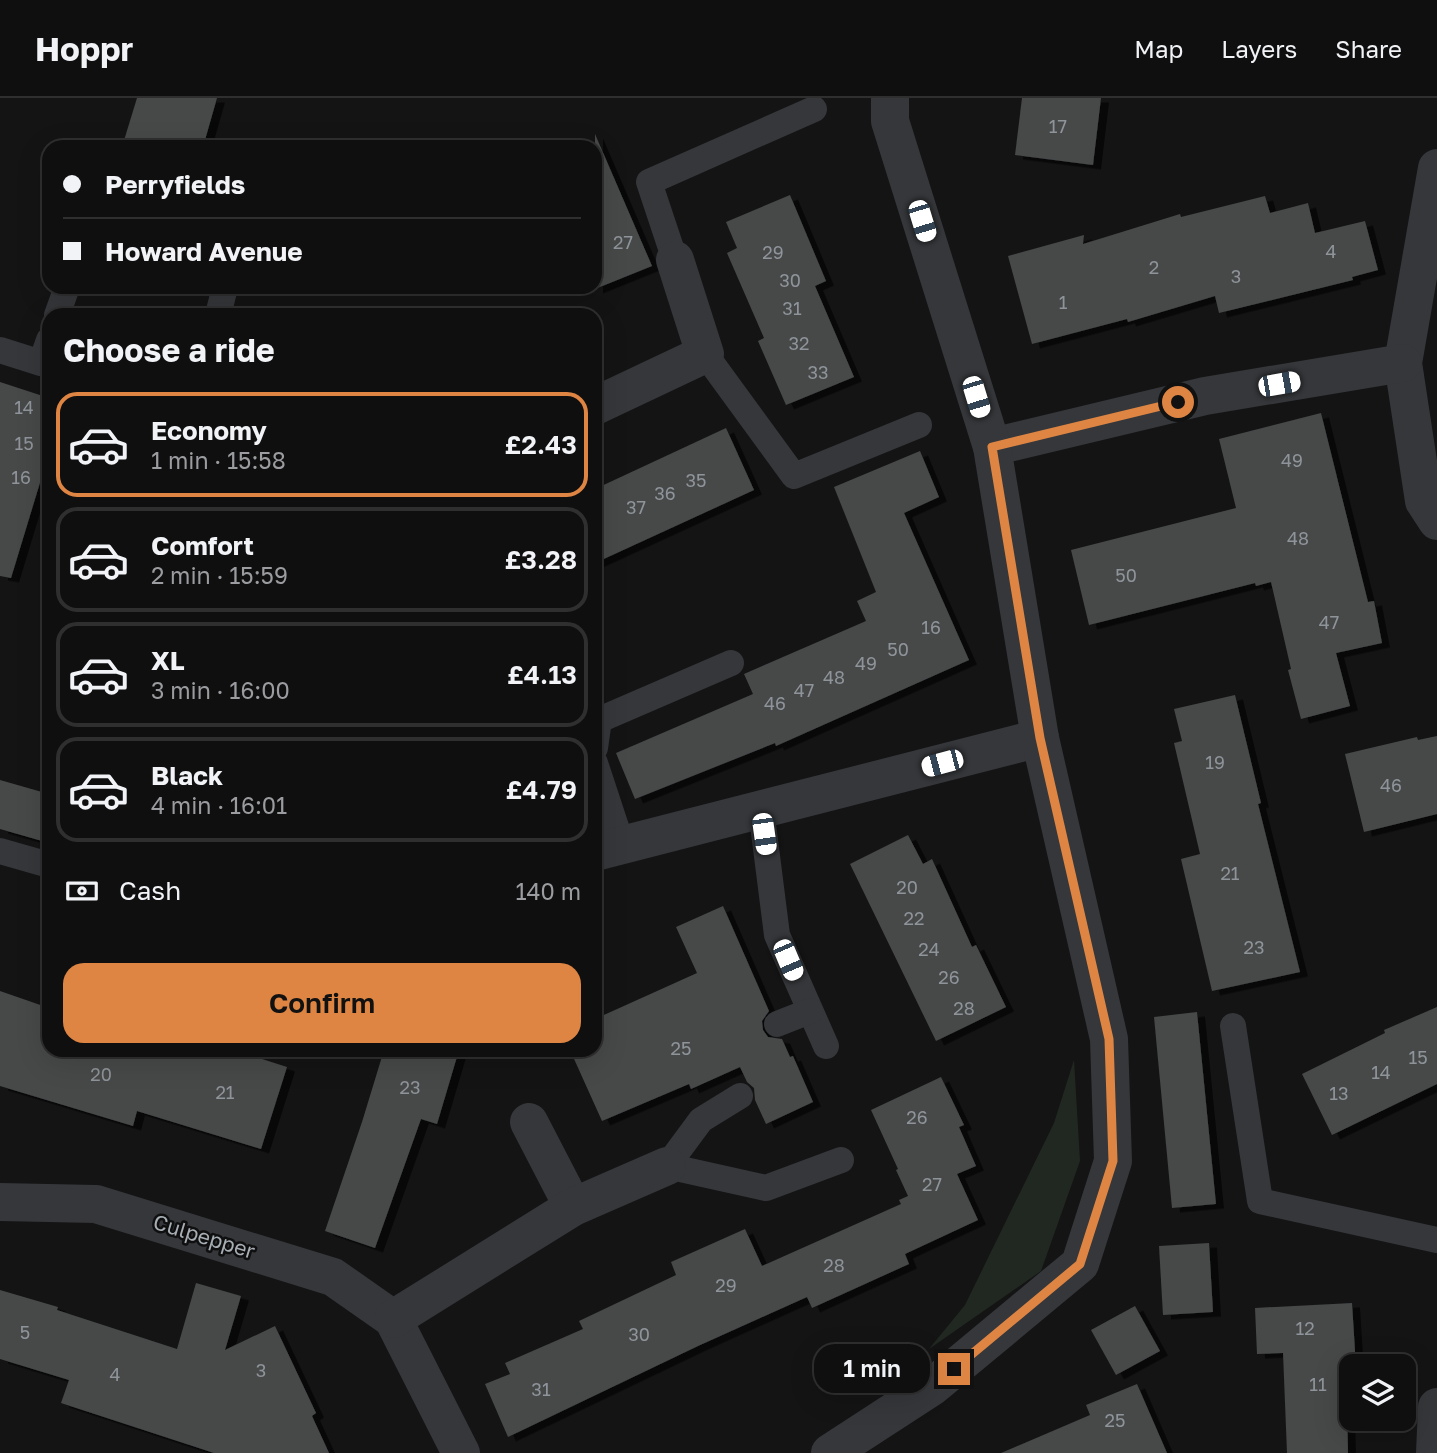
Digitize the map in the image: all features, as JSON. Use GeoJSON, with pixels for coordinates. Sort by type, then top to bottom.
{"type":"FeatureCollection","features":[{"type":"Feature","properties":{"kind":"street"},"geometry":{"type":"LineString","coordinates":[[830,1453],[933,1386],[1080,1264],[1113,1161],[1109,1039],[1040,738],[992,447],[890,121],[890,98]]}},
{"type":"Feature","properties":{"kind":"street"},"geometry":{"type":"LineString","coordinates":[[1437,168],[1403,363],[1424,501],[1437,521]]}},
{"type":"Feature","properties":{"kind":"street"},"geometry":{"type":"LineString","coordinates":[[602,403],[705,354],[675,260]]}},
{"type":"Feature","properties":{"kind":"street"},"geometry":{"type":"LineString","coordinates":[[992,447],[1205,396],[1403,363]]}},
{"type":"Feature","properties":{"kind":"street"},"geometry":{"type":"LineString","coordinates":[[608,849],[1040,738]]}},
{"type":"Feature","properties":{"kind":"street"},"geometry":{"type":"LineString","coordinates":[[529,1122],[573,1207]]}},
{"type":"Feature","properties":{"kind":"street"},"geometry":{"type":"LineString","coordinates":[[393,1319],[573,1207],[667,1166]]}},
{"type":"Feature","properties":{"kind":"street","name":"Culpepper"},"geometry":{"type":"LineString","coordinates":[[0,1202],[96,1204],[333,1277],[393,1319],[461,1453]]}},
{"type":"Feature","properties":{"kind":"street"},"geometry":{"type":"LineString","coordinates":[[1435,1453],[1437,1407]]}},
{"type":"Feature","properties":{"kind":"lane"},"geometry":{"type":"LineString","coordinates":[[675,260],[649,182],[814,109]]}},
{"type":"Feature","properties":{"kind":"lane"},"geometry":{"type":"LineString","coordinates":[[0,350],[41,363],[42,360]]}},
{"type":"Feature","properties":{"kind":"lane"},"geometry":{"type":"LineString","coordinates":[[705,354],[794,475],[919,425]]}},
{"type":"Feature","properties":{"kind":"lane"},"geometry":{"type":"LineString","coordinates":[[602,719],[731,663]]}},
{"type":"Feature","properties":{"kind":"lane"},"geometry":{"type":"LineString","coordinates":[[602,809],[608,849]]}},
{"type":"Feature","properties":{"kind":"lane"},"geometry":{"type":"LineString","coordinates":[[761,809],[777,935],[826,1046]]}},
{"type":"Feature","properties":{"kind":"lane"},"geometry":{"type":"LineString","coordinates":[[0,851],[42,863]]}},
{"type":"Feature","properties":{"kind":"lane"},"geometry":{"type":"LineString","coordinates":[[777,1024],[810,1011]]}},
{"type":"Feature","properties":{"kind":"lane"},"geometry":{"type":"LineString","coordinates":[[1233,1026],[1260,1201],[1437,1240]]}},
{"type":"Feature","properties":{"kind":"lane"},"geometry":{"type":"LineString","coordinates":[[740,1096],[701,1120],[667,1166],[765,1188],[841,1160]]}},
{"type":"Feature","properties":{"kind":"shaded area"},"geometry":{"type":"Polygon","coordinates":[[[1074,1060],[1080,1161],[1041,1271],[929,1349],[965,1305],[1054,1123],[1074,1060]]]}},
{"type":"Feature","properties":{"kind":"building"},"geometry":{"type":"Polygon","coordinates":[[[137,98],[217,98],[205,140],[124,140],[137,98]]]}},
{"type":"Feature","properties":{"kind":"building"},"geometry":{"type":"Polygon","coordinates":[[[1022,98],[1101,98],[1093,165],[1015,155],[1022,98]]]}},
{"type":"Feature","properties":{"kind":"building"},"geometry":{"type":"Polygon","coordinates":[[[602,150],[652,266],[602,286],[602,150]]]}},
{"type":"Feature","properties":{"kind":"building"},"geometry":{"type":"Polygon","coordinates":[[[790,195],[826,281],[815,286],[854,377],[786,405],[758,341],[764,338],[727,253],[737,248],[726,222],[790,195]]]}},
{"type":"Feature","properties":{"kind":"building"},"geometry":{"type":"Polygon","coordinates":[[[1265,196],[1270,213],[1308,203],[1315,233],[1365,221],[1378,270],[1352,277],[1353,280],[1219,313],[1215,296],[1128,322],[1127,319],[1032,344],[1008,256],[1084,235],[1083,244],[1180,214],[1181,217],[1265,196]]]}},
{"type":"Feature","properties":{"kind":"building"},"geometry":{"type":"Polygon","coordinates":[[[0,382],[42,396],[42,476],[11,578],[0,576],[0,382]]]}},
{"type":"Feature","properties":{"kind":"building"},"geometry":{"type":"Polygon","coordinates":[[[1321,413],[1368,602],[1374,601],[1382,643],[1336,653],[1350,706],[1301,719],[1288,670],[1291,669],[1271,582],[1256,586],[1255,583],[1089,625],[1071,550],[1236,508],[1219,439],[1321,413]]]}},
{"type":"Feature","properties":{"kind":"building"},"geometry":{"type":"Polygon","coordinates":[[[726,428],[754,490],[602,560],[602,486],[726,428]]]}},
{"type":"Feature","properties":{"kind":"building"},"geometry":{"type":"Polygon","coordinates":[[[920,451],[939,497],[904,513],[969,660],[776,746],[775,743],[635,799],[616,753],[753,694],[744,674],[866,621],[857,601],[876,592],[834,487],[920,451]]]}},
{"type":"Feature","properties":{"kind":"building"},"geometry":{"type":"Polygon","coordinates":[[[1235,695],[1261,803],[1258,804],[1300,972],[1212,991],[1181,859],[1200,854],[1174,743],[1182,741],[1174,709],[1235,695]]]}},
{"type":"Feature","properties":{"kind":"building"},"geometry":{"type":"Polygon","coordinates":[[[1437,736],[1437,814],[1364,832],[1345,754],[1417,737],[1418,740],[1437,736]]]}},
{"type":"Feature","properties":{"kind":"building"},"geometry":{"type":"Polygon","coordinates":[[[0,780],[42,792],[42,841],[0,829],[0,780]]]}},
{"type":"Feature","properties":{"kind":"building"},"geometry":{"type":"Polygon","coordinates":[[[908,835],[923,864],[932,859],[972,947],[976,945],[1006,1007],[936,1041],[850,864],[908,835]]]}},
{"type":"Feature","properties":{"kind":"building"},"geometry":{"type":"Polygon","coordinates":[[[723,906],[769,1011],[762,1021],[763,1030],[768,1037],[782,1039],[790,1057],[793,1056],[813,1102],[766,1124],[755,1100],[754,1088],[747,1082],[740,1067],[691,1089],[689,1084],[602,1121],[573,1057],[602,1057],[602,1016],[697,973],[676,927],[723,906]]]}},
{"type":"Feature","properties":{"kind":"building"},"geometry":{"type":"Polygon","coordinates":[[[0,991],[42,1006],[42,1057],[256,1057],[287,1067],[261,1149],[137,1111],[133,1126],[0,1086],[0,991]]]}},
{"type":"Feature","properties":{"kind":"building"},"geometry":{"type":"Polygon","coordinates":[[[1437,1007],[1437,1084],[1332,1135],[1302,1074],[1385,1033],[1384,1030],[1437,1007]]]}},
{"type":"Feature","properties":{"kind":"building"},"geometry":{"type":"Polygon","coordinates":[[[1197,1012],[1216,1204],[1172,1208],[1154,1017],[1197,1012]]]}},
{"type":"Feature","properties":{"kind":"building"},"geometry":{"type":"Polygon","coordinates":[[[382,1057],[457,1057],[437,1124],[421,1119],[375,1248],[325,1231],[382,1057]]]}},
{"type":"Feature","properties":{"kind":"building"},"geometry":{"type":"Polygon","coordinates":[[[941,1077],[964,1125],[959,1127],[976,1166],[957,1174],[978,1220],[905,1254],[909,1264],[812,1308],[807,1297],[508,1437],[485,1384],[510,1374],[505,1363],[583,1329],[579,1321],[676,1275],[671,1262],[745,1229],[762,1266],[901,1204],[899,1200],[908,1196],[871,1110],[941,1077]]]}},
{"type":"Feature","properties":{"kind":"building"},"geometry":{"type":"Polygon","coordinates":[[[1209,1243],[1213,1312],[1163,1315],[1159,1246],[1209,1243]]]}},
{"type":"Feature","properties":{"kind":"building"},"geometry":{"type":"Polygon","coordinates":[[[196,1283],[241,1296],[225,1350],[275,1326],[316,1413],[312,1416],[329,1453],[214,1453],[61,1403],[69,1380],[0,1359],[0,1290],[58,1307],[57,1310],[177,1349],[196,1283]]]}},
{"type":"Feature","properties":{"kind":"building"},"geometry":{"type":"Polygon","coordinates":[[[1352,1303],[1355,1354],[1339,1354],[1339,1431],[1348,1431],[1348,1453],[1287,1453],[1283,1353],[1257,1354],[1255,1308],[1352,1303]]]}},
{"type":"Feature","properties":{"kind":"building"},"geometry":{"type":"Polygon","coordinates":[[[1135,1306],[1160,1351],[1116,1375],[1091,1330],[1135,1306]]]}},
{"type":"Feature","properties":{"kind":"building"},"geometry":{"type":"Polygon","coordinates":[[[1137,1384],[1167,1453],[1001,1453],[1090,1415],[1086,1405],[1137,1384]]]}},
{"type":"Feature","properties":{"kind":"route"},"geometry":{"type":"LineString","coordinates":[[954,1369],[1080,1264],[1113,1161],[1109,1039],[1040,738],[992,447],[1178,402]]}}]}
